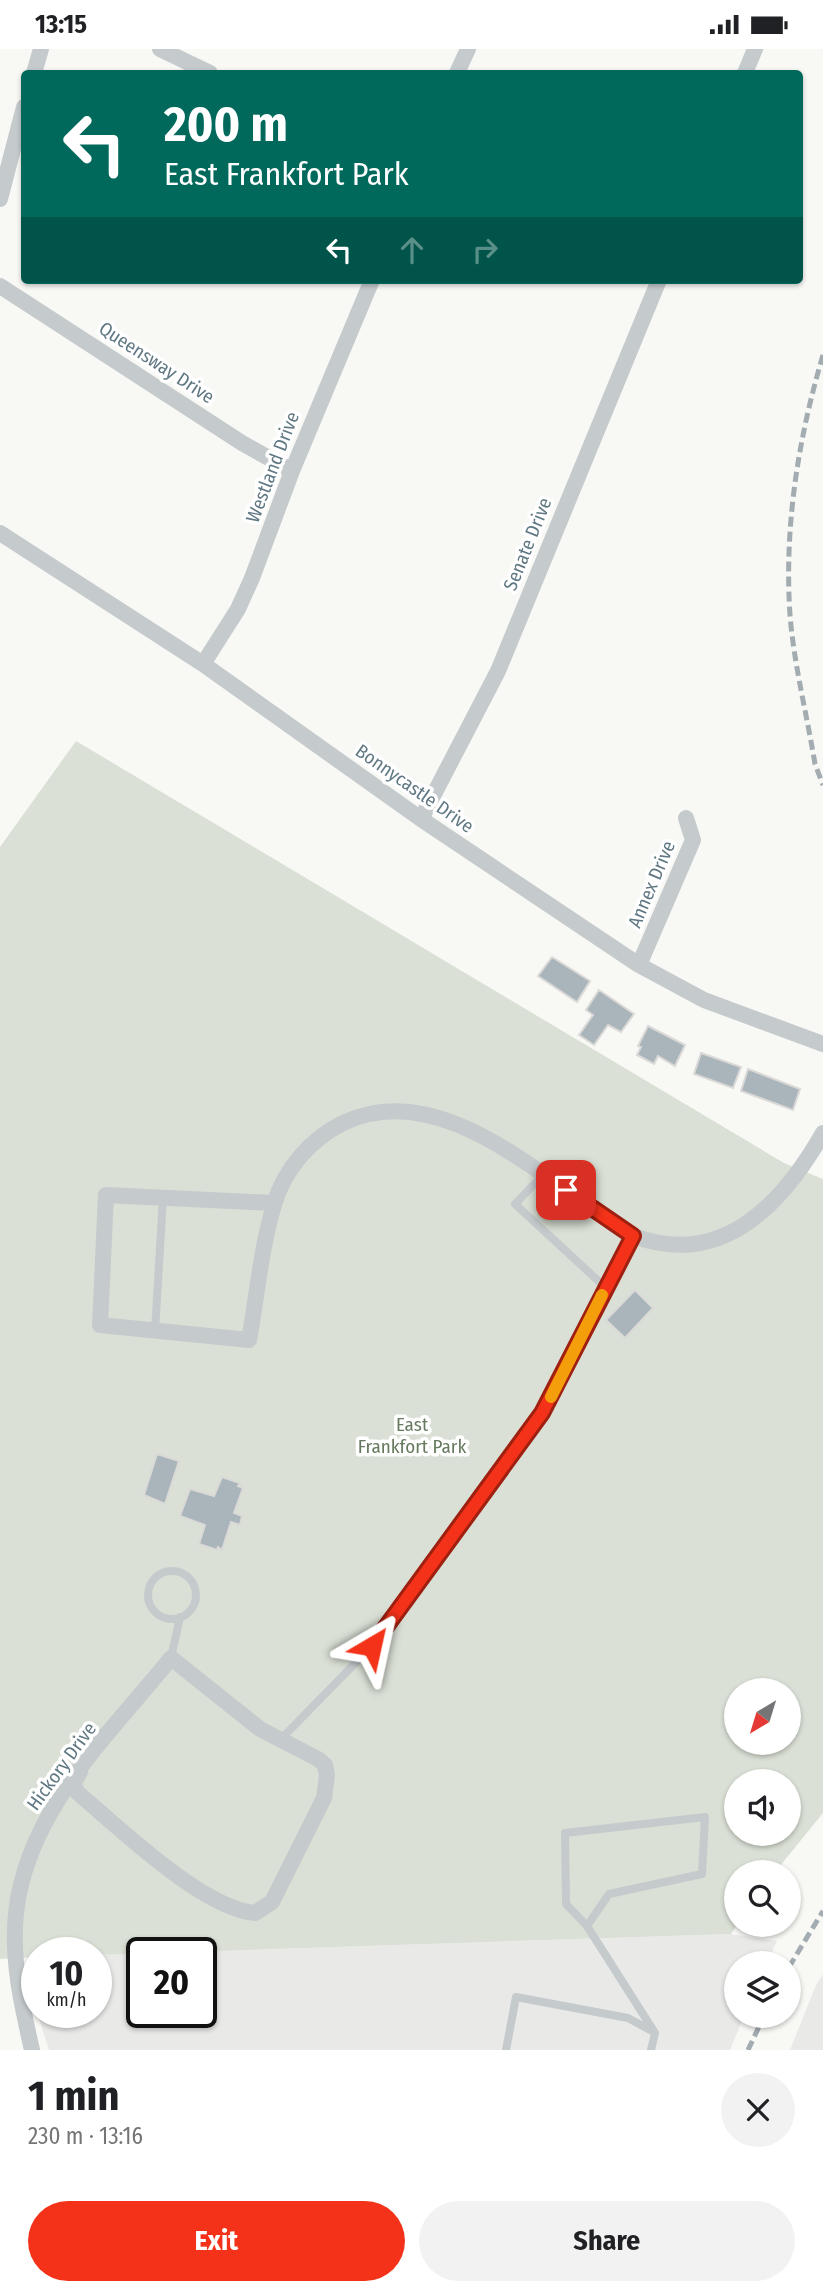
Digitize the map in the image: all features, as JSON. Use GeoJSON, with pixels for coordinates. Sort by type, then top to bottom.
{"type":"FeatureCollection","features":[{"type":"Feature","properties":{"kind":"street"},"geometry":{"type":"LineString","coordinates":[[35,70],[41,49]]}},
{"type":"Feature","properties":{"kind":"street"},"geometry":{"type":"LineString","coordinates":[[160,49],[204,70]]}},
{"type":"Feature","properties":{"kind":"street"},"geometry":{"type":"LineString","coordinates":[[458,70],[468,49]]}},
{"type":"Feature","properties":{"kind":"street"},"geometry":{"type":"LineString","coordinates":[[746,70],[755,49]]}},
{"type":"Feature","properties":{"kind":"street"},"geometry":{"type":"LineString","coordinates":[[0,199],[21,118]]}},
{"type":"Feature","properties":{"kind":"street","name":"Westland Drive"},"geometry":{"type":"LineString","coordinates":[[203,664],[238,610],[292,471],[370,284]]}},
{"type":"Feature","properties":{"kind":"street","name":"Senate Drive"},"geometry":{"type":"LineString","coordinates":[[421,819],[498,671],[657,284]]}},
{"type":"Feature","properties":{"kind":"street","name":"Queensway Drive"},"geometry":{"type":"LineString","coordinates":[[0,286],[242,443],[292,471]]}},
{"type":"Feature","properties":{"kind":"street","name":"Bonnycastle Drive"},"geometry":{"type":"LineString","coordinates":[[0,533],[203,664],[421,819],[639,965],[704,1000],[823,1044]]}},
{"type":"Feature","properties":{"kind":"street","name":"Annex Drive"},"geometry":{"type":"LineString","coordinates":[[639,965],[693,840],[687,818]]}},
{"type":"Feature","properties":{"kind":"street"},"geometry":{"type":"LineString","coordinates":[[274,1203],[106,1195],[100,1325],[249,1340],[274,1203],[307,1147],[328,1131],[358,1116],[381,1110],[449,1122],[488,1138],[633,1236],[696,1245],[732,1232],[766,1212],[804,1165],[823,1133]]}},
{"type":"Feature","properties":{"kind":"street"},"geometry":{"type":"LineString","coordinates":[[80,1772],[73,1784],[78,1793],[144,1848],[212,1897],[255,1913],[267,1906],[277,1893],[318,1812],[327,1786],[325,1765],[260,1729],[171,1658]]}},
{"type":"Feature","properties":{"kind":"street","name":"Hickory Drive"},"geometry":{"type":"LineString","coordinates":[[32,2050],[8,1915],[39,1831],[63,1792],[171,1658]]}},
{"type":"Feature","properties":{"kind":"lane"},"geometry":{"type":"LineString","coordinates":[[543,1175],[514,1204],[606,1289]]}},
{"type":"Feature","properties":{"kind":"lane"},"geometry":{"type":"LineString","coordinates":[[155,1331],[163,1198]]}},
{"type":"Feature","properties":{"kind":"lane"},"geometry":{"type":"LineString","coordinates":[[280,1740],[372,1646],[534,1424],[633,1236]]}},
{"type":"Feature","properties":{"kind":"lane"},"geometry":{"type":"LineString","coordinates":[[171,1658],[180,1617],[195,1600],[194,1586],[184,1574],[170,1571],[162,1573],[150,1583],[148,1599],[157,1613],[164,1617],[180,1617]]}},
{"type":"Feature","properties":{"kind":"lane"},"geometry":{"type":"LineString","coordinates":[[587,1926],[608,1894],[702,1874],[705,1817],[565,1833],[566,1904],[587,1926],[655,2033],[651,2050]]}},
{"type":"Feature","properties":{"kind":"lane"},"geometry":{"type":"LineString","coordinates":[[506,2050],[516,1997],[628,2018],[655,2033]]}},
{"type":"Feature","properties":{"kind":"shaded area"},"geometry":{"type":"Polygon","coordinates":[[[724,1934],[724,1937],[777,1941],[772,1951],[724,1951],[724,2028],[739,2028],[730,2050],[49,2050],[42,2028],[112,2028],[112,1954],[126,1954],[126,2028],[217,2028],[217,1951],[724,1934]]]}},
{"type":"Feature","properties":{"kind":"shaded area"},"geometry":{"type":"Polygon","coordinates":[[[823,1974],[823,2050],[790,2050],[801,2028],[816,1985],[823,1974]]]}},
{"type":"Feature","properties":{"kind":"green space","name":"East Frankfort Park"},"geometry":{"type":"Polygon","coordinates":[[[76,741],[784,1163],[823,1179],[823,1813],[801,1840],[801,1769],[724,1769],[724,1846],[796,1846],[785,1860],[724,1860],[724,1934],[217,1951],[217,1937],[126,1937],[126,1954],[112,1954],[112,1937],[21,1937],[21,1958],[0,1959],[0,847],[76,741]]]}},
{"type":"Feature","properties":{"kind":"building"},"geometry":{"type":"Polygon","coordinates":[[[552,957],[590,981],[577,1002],[538,976],[552,957]]]}},
{"type":"Feature","properties":{"kind":"building"},"geometry":{"type":"Polygon","coordinates":[[[599,990],[634,1014],[621,1032],[608,1025],[594,1045],[579,1035],[593,1015],[586,1010],[599,990]]]}},
{"type":"Feature","properties":{"kind":"building"},"geometry":{"type":"Polygon","coordinates":[[[648,1026],[685,1045],[675,1066],[658,1056],[654,1064],[637,1055],[641,1047],[638,1046],[648,1026]]]}},
{"type":"Feature","properties":{"kind":"building"},"geometry":{"type":"Polygon","coordinates":[[[701,1053],[741,1067],[733,1088],[694,1074],[701,1053]]]}},
{"type":"Feature","properties":{"kind":"building"},"geometry":{"type":"Polygon","coordinates":[[[748,1069],[800,1089],[793,1110],[741,1091],[748,1069]]]}},
{"type":"Feature","properties":{"kind":"building"},"geometry":{"type":"Polygon","coordinates":[[[635,1290],[653,1308],[625,1338],[606,1320],[635,1290]]]}},
{"type":"Feature","properties":{"kind":"building"},"geometry":{"type":"Polygon","coordinates":[[[157,1454],[179,1461],[165,1504],[144,1495],[157,1454]]]}},
{"type":"Feature","properties":{"kind":"building"},"geometry":{"type":"Polygon","coordinates":[[[222,1477],[240,1483],[238,1486],[243,1488],[234,1513],[242,1516],[240,1525],[231,1522],[222,1550],[218,1547],[217,1550],[199,1544],[205,1525],[180,1516],[190,1489],[214,1496],[222,1477]]]}},
{"type":"Feature","properties":{"kind":"railway"},"geometry":{"type":"LineString","coordinates":[[823,355],[800,451],[789,549],[792,634],[815,764],[823,785]]}},
{"type":"Feature","properties":{"kind":"railway"},"geometry":{"type":"LineString","coordinates":[[799,1951],[823,1911]]}},
{"type":"Feature","properties":{"kind":"railway"},"geometry":{"type":"LineString","coordinates":[[748,2050],[758,2028]]}},
{"type":"Feature","properties":{"kind":"slow traffic"},"geometry":{"type":"LineString","coordinates":[[551,1397],[602,1295]]}},
{"type":"Feature","properties":{"kind":"route"},"geometry":{"type":"LineString","coordinates":[[372,1646],[542,1413],[633,1236],[566,1190]]}}]}
